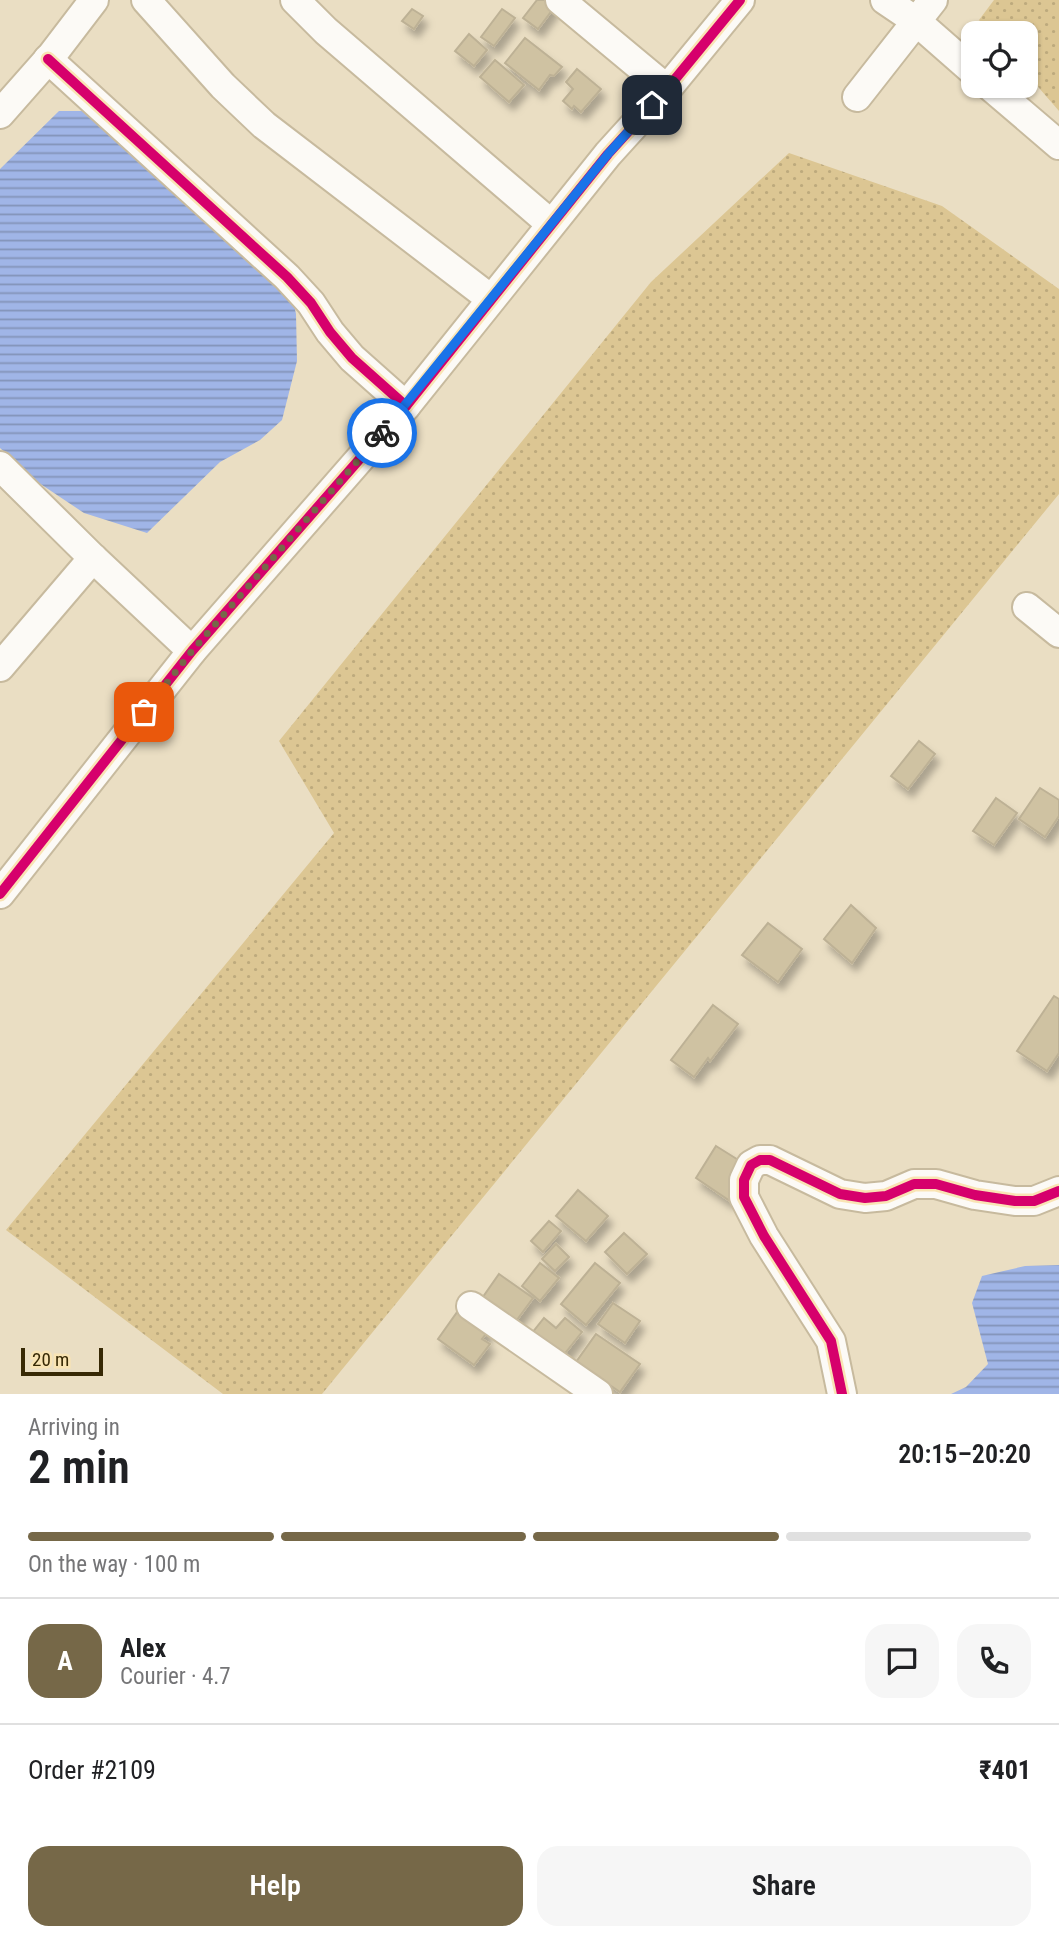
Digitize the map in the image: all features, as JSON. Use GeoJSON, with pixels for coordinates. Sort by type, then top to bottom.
{"type":"FeatureCollection","features":[{"type":"Feature","properties":{"kind":"street"},"geometry":{"type":"LineString","coordinates":[[0,114],[94,0]]}},
{"type":"Feature","properties":{"kind":"street"},"geometry":{"type":"LineString","coordinates":[[146,0],[223,86],[264,125],[491,299]]}},
{"type":"Feature","properties":{"kind":"street"},"geometry":{"type":"LineString","coordinates":[[295,0],[327,31],[551,224]]}},
{"type":"Feature","properties":{"kind":"street"},"geometry":{"type":"LineString","coordinates":[[560,0],[667,89]]}},
{"type":"Feature","properties":{"kind":"street"},"geometry":{"type":"LineString","coordinates":[[0,894],[192,651],[406,406],[608,154],[667,89],[740,0]]}},
{"type":"Feature","properties":{"kind":"street"},"geometry":{"type":"LineString","coordinates":[[885,0],[924,10],[961,56]]}},
{"type":"Feature","properties":{"kind":"street"},"geometry":{"type":"LineString","coordinates":[[856,97],[924,10]]}},
{"type":"Feature","properties":{"kind":"street"},"geometry":{"type":"LineString","coordinates":[[48,59],[287,277],[311,303],[352,358],[406,406]]}},
{"type":"Feature","properties":{"kind":"street"},"geometry":{"type":"LineString","coordinates":[[1004,98],[1059,145]]}},
{"type":"Feature","properties":{"kind":"street"},"geometry":{"type":"LineString","coordinates":[[0,466],[192,651]]}},
{"type":"Feature","properties":{"kind":"street"},"geometry":{"type":"LineString","coordinates":[[0,667],[93,558]]}},
{"type":"Feature","properties":{"kind":"street"},"geometry":{"type":"LineString","coordinates":[[1027,607],[1059,633]]}},
{"type":"Feature","properties":{"kind":"street"},"geometry":{"type":"LineString","coordinates":[[842,1394],[831,1342],[764,1236],[744,1197],[744,1180],[751,1165],[760,1160],[770,1160],[840,1194],[864,1198],[886,1196],[914,1184],[936,1184],[975,1195],[1016,1201],[1034,1200],[1059,1191]]}},
{"type":"Feature","properties":{"kind":"street"},"geometry":{"type":"LineString","coordinates":[[471,1306],[598,1394]]}},
{"type":"Feature","properties":{"kind":"shaded area"},"geometry":{"type":"Polygon","coordinates":[[[994,0],[1059,0],[1059,111],[1038,87],[1038,21],[979,20],[994,0]]]}},
{"type":"Feature","properties":{"kind":"shaded area"},"geometry":{"type":"Polygon","coordinates":[[[789,153],[942,206],[1059,289],[1059,494],[322,1394],[223,1394],[6,1230],[334,833],[279,741],[651,282],[789,153]]]}},
{"type":"Feature","properties":{"kind":"water"},"geometry":{"type":"Polygon","coordinates":[[[59,111],[82,111],[293,300],[296,314],[297,361],[282,420],[260,440],[220,462],[147,533],[84,513],[39,483],[0,448],[0,169],[59,111]]]}},
{"type":"Feature","properties":{"kind":"water"},"geometry":{"type":"Polygon","coordinates":[[[1059,1265],[1059,1394],[951,1394],[966,1387],[988,1364],[972,1303],[982,1276],[1025,1266],[1059,1265]]]}},
{"type":"Feature","properties":{"kind":"building"},"geometry":{"type":"Polygon","coordinates":[[[537,0],[550,0],[556,5],[538,29],[523,18],[537,0]]]}},
{"type":"Feature","properties":{"kind":"building"},"geometry":{"type":"Polygon","coordinates":[[[412,9],[423,16],[414,29],[402,21],[412,9]]]}},
{"type":"Feature","properties":{"kind":"building"},"geometry":{"type":"Polygon","coordinates":[[[502,9],[515,18],[494,46],[481,37],[502,9]]]}},
{"type":"Feature","properties":{"kind":"building"},"geometry":{"type":"Polygon","coordinates":[[[469,34],[487,50],[474,66],[455,51],[469,34]]]}},
{"type":"Feature","properties":{"kind":"building"},"geometry":{"type":"Polygon","coordinates":[[[525,38],[562,67],[554,76],[550,75],[539,90],[505,63],[525,38]]]}},
{"type":"Feature","properties":{"kind":"building"},"geometry":{"type":"Polygon","coordinates":[[[495,60],[524,85],[509,102],[480,77],[495,60]]]}},
{"type":"Feature","properties":{"kind":"building"},"geometry":{"type":"Polygon","coordinates":[[[577,69],[601,89],[581,112],[574,106],[572,109],[563,101],[573,89],[566,82],[577,69]]]}},
{"type":"Feature","properties":{"kind":"building"},"geometry":{"type":"Polygon","coordinates":[[[919,741],[935,754],[908,789],[891,776],[919,741]]]}},
{"type":"Feature","properties":{"kind":"building"},"geometry":{"type":"Polygon","coordinates":[[[1040,788],[1059,800],[1059,816],[1045,837],[1019,819],[1040,788]]]}},
{"type":"Feature","properties":{"kind":"building"},"geometry":{"type":"Polygon","coordinates":[[[996,798],[1017,813],[994,845],[973,831],[996,798]]]}},
{"type":"Feature","properties":{"kind":"building"},"geometry":{"type":"Polygon","coordinates":[[[851,905],[876,928],[852,963],[824,939],[851,905]]]}},
{"type":"Feature","properties":{"kind":"building"},"geometry":{"type":"Polygon","coordinates":[[[768,923],[802,949],[778,982],[742,955],[768,923]]]}},
{"type":"Feature","properties":{"kind":"building"},"geometry":{"type":"Polygon","coordinates":[[[1054,996],[1059,999],[1059,1053],[1047,1071],[1017,1051],[1054,996]]]}},
{"type":"Feature","properties":{"kind":"building"},"geometry":{"type":"Polygon","coordinates":[[[713,1005],[738,1024],[694,1077],[671,1060],[713,1005]]]}},
{"type":"Feature","properties":{"kind":"building"},"geometry":{"type":"Polygon","coordinates":[[[716,1146],[748,1166],[730,1201],[696,1178],[716,1146]]]}},
{"type":"Feature","properties":{"kind":"building"},"geometry":{"type":"Polygon","coordinates":[[[578,1190],[608,1216],[586,1241],[556,1216],[578,1190]]]}},
{"type":"Feature","properties":{"kind":"building"},"geometry":{"type":"Polygon","coordinates":[[[549,1221],[561,1231],[543,1252],[531,1241],[549,1221]]]}},
{"type":"Feature","properties":{"kind":"building"},"geometry":{"type":"Polygon","coordinates":[[[624,1233],[647,1254],[627,1274],[605,1252],[624,1233]]]}},
{"type":"Feature","properties":{"kind":"building"},"geometry":{"type":"Polygon","coordinates":[[[556,1244],[569,1257],[555,1271],[542,1259],[556,1244]]]}},
{"type":"Feature","properties":{"kind":"building"},"geometry":{"type":"Polygon","coordinates":[[[540,1263],[559,1278],[540,1301],[522,1286],[540,1263]]]}},
{"type":"Feature","properties":{"kind":"building"},"geometry":{"type":"Polygon","coordinates":[[[595,1263],[620,1283],[586,1325],[561,1304],[595,1263]]]}},
{"type":"Feature","properties":{"kind":"building"},"geometry":{"type":"Polygon","coordinates":[[[499,1274],[533,1298],[511,1328],[478,1304],[499,1274]]]}},
{"type":"Feature","properties":{"kind":"building"},"geometry":{"type":"Polygon","coordinates":[[[613,1303],[640,1321],[625,1343],[598,1324],[613,1303]]]}},
{"type":"Feature","properties":{"kind":"building"},"geometry":{"type":"Polygon","coordinates":[[[460,1308],[489,1330],[482,1339],[490,1344],[474,1365],[438,1339],[460,1308]]]}},
{"type":"Feature","properties":{"kind":"building"},"geometry":{"type":"Polygon","coordinates":[[[544,1318],[556,1328],[565,1318],[582,1332],[558,1362],[528,1338],[544,1318]]]}},
{"type":"Feature","properties":{"kind":"building"},"geometry":{"type":"Polygon","coordinates":[[[596,1334],[640,1364],[620,1392],[576,1362],[596,1334]]]}},
{"type":"Feature","properties":{"kind":"cycle path"},"geometry":{"type":"LineString","coordinates":[[0,894],[192,651],[406,406],[608,154],[667,89],[740,0]]}},
{"type":"Feature","properties":{"kind":"cycle path"},"geometry":{"type":"LineString","coordinates":[[48,59],[287,277],[311,303],[352,358],[406,406]]}},
{"type":"Feature","properties":{"kind":"cycle path"},"geometry":{"type":"LineString","coordinates":[[842,1394],[831,1341],[764,1236],[744,1197],[744,1180],[751,1165],[760,1160],[770,1160],[840,1194],[865,1198],[886,1196],[914,1184],[936,1184],[975,1195],[1015,1201],[1034,1201],[1059,1191]]}},
{"type":"Feature","properties":{"kind":"way so far"},"geometry":{"type":"LineString","coordinates":[[144,712],[192,651],[382,433]]}},
{"type":"Feature","properties":{"kind":"route"},"geometry":{"type":"LineString","coordinates":[[382,433],[608,154],[652,105]]}}]}
